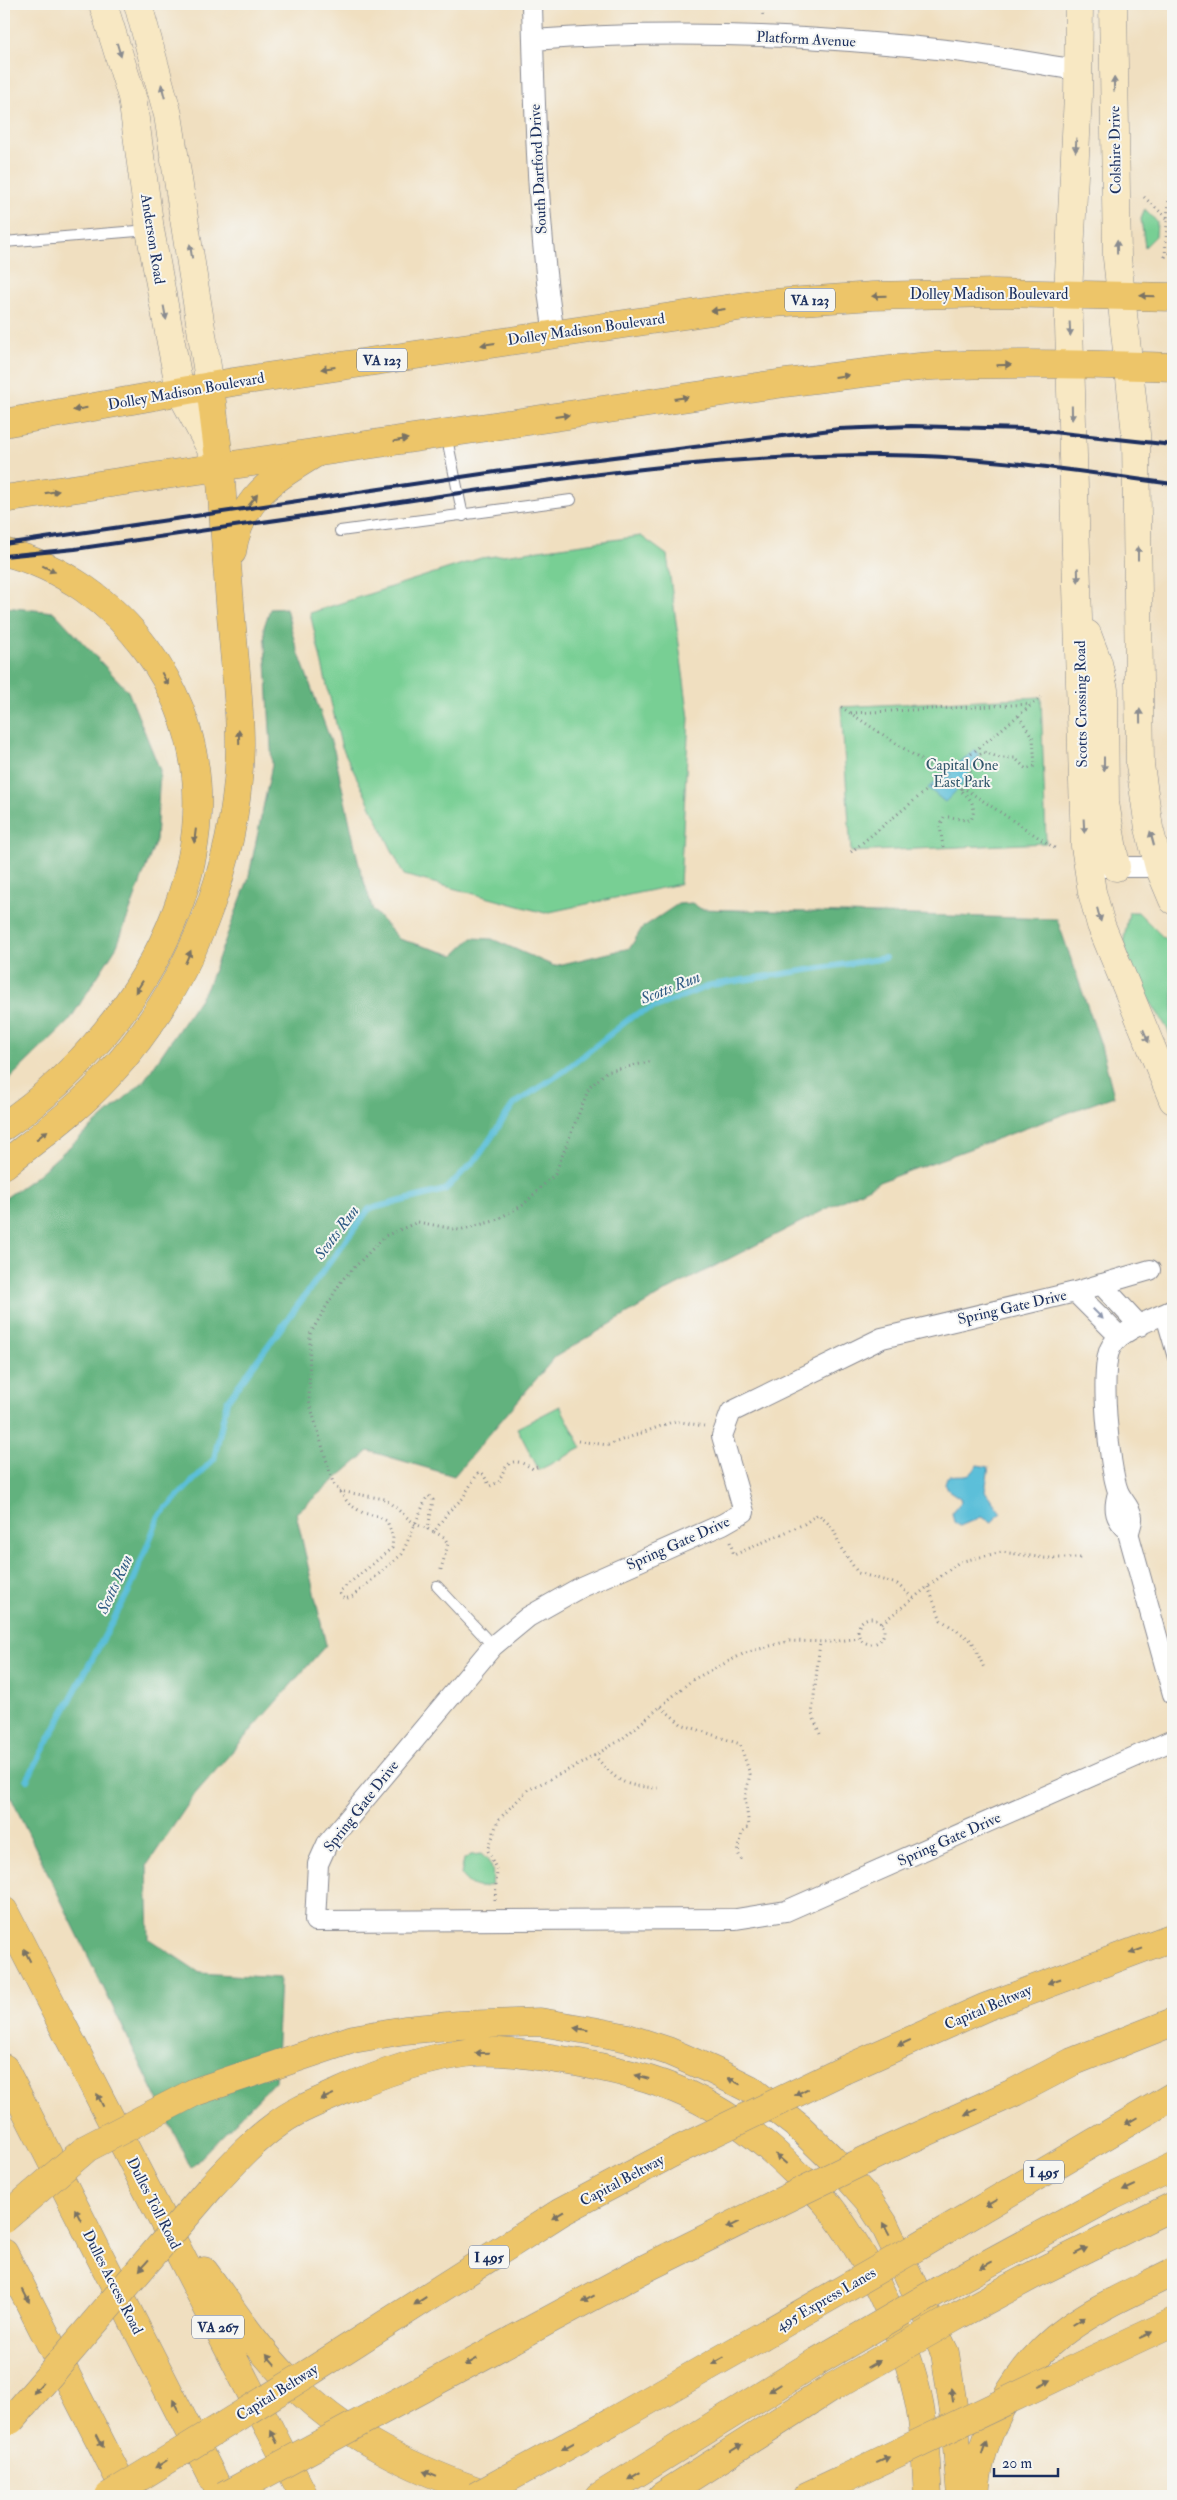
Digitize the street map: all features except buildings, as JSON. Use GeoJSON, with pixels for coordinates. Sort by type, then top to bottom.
{"type":"FeatureCollection","features":[{"type":"Feature","properties":{"kind":"main road","name":"Anderson Road"},"geometry":{"type":"LineString","coordinates":[[103,4],[132,97],[150,230],[180,391],[220,467]]}},
{"type":"Feature","properties":{"kind":"main road"},"geometry":{"type":"LineString","coordinates":[[4,1165],[76,1107],[108,1076],[157,1014],[180,975],[204,922],[221,874],[232,830],[238,777],[240,735],[220,467],[210,386],[170,123],[165,96],[138,4]]}},
{"type":"Feature","properties":{"kind":"main road"},"geometry":{"type":"LineString","coordinates":[[1068,293],[1078,70],[1079,4]]}},
{"type":"Feature","properties":{"kind":"main road","name":"Colshire Drive"},"geometry":{"type":"LineString","coordinates":[[1114,4],[1117,258],[1120,296]]}},
{"type":"Feature","properties":{"kind":"main road","name":"Dolley Madison Boulevard"},"geometry":{"type":"LineString","coordinates":[[4,423],[210,386],[759,304],[873,296],[1068,293],[1173,297]]}},
{"type":"Feature","properties":{"kind":"main road","name":"Scotts Crossing Road"},"geometry":{"type":"LineString","coordinates":[[1068,293],[1072,364],[1083,798],[1088,868],[1101,925],[1173,1100]]}},
{"type":"Feature","properties":{"kind":"main road"},"geometry":{"type":"LineString","coordinates":[[1120,296],[1130,365],[1136,434],[1140,765],[1145,809],[1166,867],[1173,900]]}},
{"type":"Feature","properties":{"kind":"main road"},"geometry":{"type":"LineString","coordinates":[[4,500],[446,433],[847,376],[933,366],[1072,364],[1173,367]]}},
{"type":"Feature","properties":{"kind":"main road"},"geometry":{"type":"LineString","coordinates":[[228,579],[237,528],[248,508],[261,490],[276,477],[316,453]]}},
{"type":"Feature","properties":{"kind":"main road"},"geometry":{"type":"LineString","coordinates":[[4,552],[48,568],[79,585],[109,608],[136,635],[158,665],[181,714],[193,757],[197,808],[195,837],[185,886],[170,930],[147,974],[119,1016],[80,1063],[41,1099],[4,1126]]}},
{"type":"Feature","properties":{"kind":"main road"},"geometry":{"type":"LineString","coordinates":[[1079,614],[1098,664],[1104,690],[1105,803],[1116,867]]}},
{"type":"Feature","properties":{"kind":"main road","name":"Dulles Toll Road"},"geometry":{"type":"LineString","coordinates":[[4,1911],[304,2496]]}},
{"type":"Feature","properties":{"kind":"main road","name":"Capital Beltway"},"geometry":{"type":"LineString","coordinates":[[109,2496],[307,2374],[561,2212],[678,2150],[844,2070],[986,2007],[1173,1937]]}},
{"type":"Feature","properties":{"kind":"main road"},"geometry":{"type":"LineString","coordinates":[[4,2220],[87,2148],[195,2092],[353,2039],[405,2030],[477,2024],[540,2022],[628,2038],[668,2051],[721,2074],[750,2090],[799,2127],[831,2158],[869,2201],[884,2224],[946,2353],[954,2412],[961,2496]]}},
{"type":"Feature","properties":{"kind":"main road"},"geometry":{"type":"LineString","coordinates":[[223,2496],[640,2271],[880,2153],[1015,2092],[1072,2062],[1173,2022]]}},
{"type":"Feature","properties":{"kind":"main road"},"geometry":{"type":"LineString","coordinates":[[1015,2092],[1173,2036]]}},
{"type":"Feature","properties":{"kind":"main road"},"geometry":{"type":"LineString","coordinates":[[7,2424],[210,2188],[253,2143],[277,2124],[303,2108],[401,2066],[467,2053],[507,2052],[607,2068],[646,2077],[703,2100],[723,2112],[780,2158],[828,2205],[859,2250],[881,2294],[911,2368],[922,2420],[928,2496]]}},
{"type":"Feature","properties":{"kind":"main road","name":"Dulles Access Road"},"geometry":{"type":"LineString","coordinates":[[4,2068],[223,2496]]}},
{"type":"Feature","properties":{"kind":"main road","name":"495 Express Lanes"},"geometry":{"type":"LineString","coordinates":[[476,2496],[760,2337],[1173,2096]]}},
{"type":"Feature","properties":{"kind":"main road"},"geometry":{"type":"LineString","coordinates":[[131,2159],[225,2300],[262,2350],[302,2394],[336,2423],[391,2456],[431,2474],[492,2496]]}},
{"type":"Feature","properties":{"kind":"main road"},"geometry":{"type":"LineString","coordinates":[[600,2496],[816,2362],[941,2289],[1112,2196],[1173,2167]]}},
{"type":"Feature","properties":{"kind":"main road"},"geometry":{"type":"LineString","coordinates":[[662,2496],[831,2388],[957,2316],[1037,2273],[1173,2206]]}},
{"type":"Feature","properties":{"kind":"main road"},"geometry":{"type":"LineString","coordinates":[[4,2253],[128,2496]]}},
{"type":"Feature","properties":{"kind":"main road"},"geometry":{"type":"LineString","coordinates":[[975,2496],[982,2453],[992,2426],[1007,2398],[1040,2355],[1067,2329],[1093,2312],[1173,2272]]}},
{"type":"Feature","properties":{"kind":"main road"},"geometry":{"type":"LineString","coordinates":[[807,2496],[1173,2322]]}},
{"type":"Feature","properties":{"kind":"street","name":"South Dartford Drive"},"geometry":{"type":"LineString","coordinates":[[532,4],[538,194],[547,289],[554,334]]}},
{"type":"Feature","properties":{"kind":"street","name":"Platform Avenue"},"geometry":{"type":"LineString","coordinates":[[533,40],[670,34],[797,37],[956,51],[1078,70]]}},
{"type":"Feature","properties":{"kind":"street"},"geometry":{"type":"LineString","coordinates":[[1088,868],[1166,867]]}},
{"type":"Feature","properties":{"kind":"street","name":"Spring Gate Drive"},"geometry":{"type":"LineString","coordinates":[[1150,1270],[1075,1292],[882,1338],[732,1412],[722,1436],[744,1512],[723,1524],[582,1587],[528,1617],[493,1646],[327,1844],[318,1864],[315,1921],[736,1918],[786,1910],[1173,1740]]}},
{"type":"Feature","properties":{"kind":"street"},"geometry":{"type":"LineString","coordinates":[[1101,1284],[1140,1326]]}},
{"type":"Feature","properties":{"kind":"street","name":"Spring Gate Drive"},"geometry":{"type":"LineString","coordinates":[[1075,1292],[1120,1336]]}},
{"type":"Feature","properties":{"kind":"street"},"geometry":{"type":"LineString","coordinates":[[1167,1313],[1120,1336],[1111,1346],[1106,1358],[1105,1376],[1112,1468],[1118,1493],[1129,1505],[1133,1520],[1128,1532],[1173,1694]]}},
{"type":"Feature","properties":{"kind":"lane"},"geometry":{"type":"LineString","coordinates":[[4,242],[150,230]]}},
{"type":"Feature","properties":{"kind":"lane"},"geometry":{"type":"LineString","coordinates":[[446,433],[462,516]]}},
{"type":"Feature","properties":{"kind":"lane"},"geometry":{"type":"LineString","coordinates":[[340,532],[571,500]]}},
{"type":"Feature","properties":{"kind":"lane"},"geometry":{"type":"LineString","coordinates":[[1167,1313],[1173,1358]]}},
{"type":"Feature","properties":{"kind":"lane"},"geometry":{"type":"LineString","coordinates":[[436,1586],[493,1646]]}},
{"type":"Feature","properties":{"kind":"path"},"geometry":{"type":"LineString","coordinates":[[1173,174],[1167,218],[1165,257],[1173,249]]}},
{"type":"Feature","properties":{"kind":"path"},"geometry":{"type":"LineString","coordinates":[[1144,197],[1167,218]]}},
{"type":"Feature","properties":{"kind":"path"},"geometry":{"type":"LineString","coordinates":[[851,852],[1041,697]]}},
{"type":"Feature","properties":{"kind":"path"},"geometry":{"type":"LineString","coordinates":[[851,713],[1032,704]]}},
{"type":"Feature","properties":{"kind":"path"},"geometry":{"type":"LineString","coordinates":[[841,707],[1056,849]]}},
{"type":"Feature","properties":{"kind":"path"},"geometry":{"type":"LineString","coordinates":[[943,847],[940,826],[944,817],[952,816],[962,821],[972,820],[974,804],[968,795],[960,791],[979,755],[984,752],[1000,758],[1015,758],[1020,760],[1026,769],[1034,766],[1033,738],[1026,724],[1018,715]]}},
{"type":"Feature","properties":{"kind":"path"},"geometry":{"type":"LineString","coordinates":[[428,1529],[433,1500],[429,1496],[402,1554],[353,1596],[345,1599],[340,1594],[341,1590],[392,1548],[393,1537],[386,1521],[377,1516],[363,1513],[349,1504],[333,1484],[309,1402],[310,1334],[342,1280],[385,1236],[418,1222],[459,1230],[494,1221],[523,1205],[555,1174],[588,1088],[606,1072],[653,1061]]}},
{"type":"Feature","properties":{"kind":"path"},"geometry":{"type":"LineString","coordinates":[[578,1441],[608,1445],[675,1421],[693,1423],[724,1431]]}},
{"type":"Feature","properties":{"kind":"path"},"geometry":{"type":"LineString","coordinates":[[434,1532],[448,1512],[462,1499],[478,1473],[483,1474],[490,1486],[499,1482],[506,1465],[512,1462],[522,1462],[533,1469],[537,1467]]}},
{"type":"Feature","properties":{"kind":"path"},"geometry":{"type":"LineString","coordinates":[[339,1491],[385,1499],[415,1524],[444,1537],[448,1544],[436,1586]]}},
{"type":"Feature","properties":{"kind":"path"},"geometry":{"type":"LineString","coordinates":[[723,1524],[734,1556],[804,1524],[818,1514],[833,1528],[841,1548],[858,1573],[897,1584],[913,1598]]}},
{"type":"Feature","properties":{"kind":"path"},"geometry":{"type":"LineString","coordinates":[[882,1623],[960,1562],[1002,1552],[1045,1558],[1082,1558]]}},
{"type":"Feature","properties":{"kind":"path"},"geometry":{"type":"LineString","coordinates":[[928,1587],[941,1620],[972,1641],[984,1668]]}},
{"type":"Feature","properties":{"kind":"path"},"geometry":{"type":"LineString","coordinates":[[874,1618],[882,1623],[884,1634],[879,1642],[866,1644],[859,1638],[857,1627],[862,1620],[874,1618]]}},
{"type":"Feature","properties":{"kind":"path"},"geometry":{"type":"LineString","coordinates":[[494,1920],[497,1871],[488,1851],[498,1820],[528,1790],[622,1739],[692,1680],[745,1653],[788,1641],[820,1642],[859,1638]]}},
{"type":"Feature","properties":{"kind":"path"},"geometry":{"type":"LineString","coordinates":[[820,1642],[812,1714],[820,1734]]}},
{"type":"Feature","properties":{"kind":"path"},"geometry":{"type":"LineString","coordinates":[[661,1707],[682,1724],[740,1744],[750,1774],[745,1798],[750,1826],[742,1833],[738,1853],[743,1863]]}},
{"type":"Feature","properties":{"kind":"path"},"geometry":{"type":"LineString","coordinates":[[594,1755],[616,1780],[639,1787],[658,1788]]}},
{"type":"Feature","properties":{"kind":"green space"},"geometry":{"type":"Polygon","coordinates":[[[1145,209],[1157,222],[1156,236],[1145,247],[1141,219],[1145,209]]]}},
{"type":"Feature","properties":{"kind":"green space"},"geometry":{"type":"Polygon","coordinates":[[[641,536],[667,555],[689,718],[680,884],[545,913],[404,875],[341,745],[310,613],[481,558],[641,536]]]}},
{"type":"Feature","properties":{"kind":"green space"},"geometry":{"type":"Polygon","coordinates":[[[4,607],[54,612],[128,691],[160,770],[156,840],[117,946],[69,1021],[4,1084],[4,607]]]}},
{"type":"Feature","properties":{"kind":"green space"},"geometry":{"type":"Polygon","coordinates":[[[286,608],[295,643],[334,750],[359,865],[373,910],[399,939],[454,955],[472,938],[492,939],[554,966],[630,948],[642,928],[678,904],[692,903],[701,909],[1057,919],[1100,1042],[1114,1096],[879,1182],[668,1290],[555,1357],[454,1476],[369,1451],[296,1513],[326,1645],[195,1794],[147,1865],[149,1939],[200,1973],[280,1978],[275,2081],[191,2168],[4,1783],[4,1199],[35,1177],[143,1082],[207,988],[248,880],[272,765],[264,627],[270,609],[286,608]]]}},
{"type":"Feature","properties":{"kind":"green space","name":"Capital One East Park"},"geometry":{"type":"Polygon","coordinates":[[[1041,697],[1046,843],[851,852],[841,707],[1041,697]]]}},
{"type":"Feature","properties":{"kind":"green space"},"geometry":{"type":"Polygon","coordinates":[[[1129,912],[1138,912],[1166,940],[1173,958],[1173,1043],[1167,1028],[1129,969],[1124,939],[1129,912]]]}},
{"type":"Feature","properties":{"kind":"green space"},"geometry":{"type":"Polygon","coordinates":[[[560,1406],[582,1448],[539,1470],[517,1428],[560,1406]]]}},
{"type":"Feature","properties":{"kind":"green space"},"geometry":{"type":"Polygon","coordinates":[[[481,1854],[490,1864],[493,1879],[492,1884],[479,1887],[471,1885],[461,1875],[464,1859],[471,1855],[481,1854]]]}},
{"type":"Feature","properties":{"kind":"water"},"geometry":{"type":"Polygon","coordinates":[[[975,750],[979,755],[961,786],[945,802],[928,788],[975,750]]]}},
{"type":"Feature","properties":{"kind":"water"},"geometry":{"type":"Polygon","coordinates":[[[977,1465],[989,1467],[985,1491],[1001,1513],[992,1522],[981,1517],[960,1526],[954,1522],[952,1513],[961,1502],[960,1498],[948,1490],[945,1483],[947,1477],[968,1475],[977,1465]]]}},
{"type":"Feature","properties":{"kind":"waterway","name":"Scotts Run"},"geometry":{"type":"LineString","coordinates":[[27,1780],[131,1587],[159,1516],[214,1459],[227,1401],[369,1209],[445,1190],[478,1157],[513,1105],[564,1071],[633,1016],[711,985],[885,958]]}},
{"type":"Feature","properties":{"kind":"railway"},"geometry":{"type":"LineString","coordinates":[[4,544],[502,471],[839,429],[911,426],[1025,429],[1173,445]]}},
{"type":"Feature","properties":{"kind":"railway"},"geometry":{"type":"LineString","coordinates":[[4,556],[75,549],[559,479],[751,459],[880,455],[954,458],[1064,469],[1173,484]]}}]}
